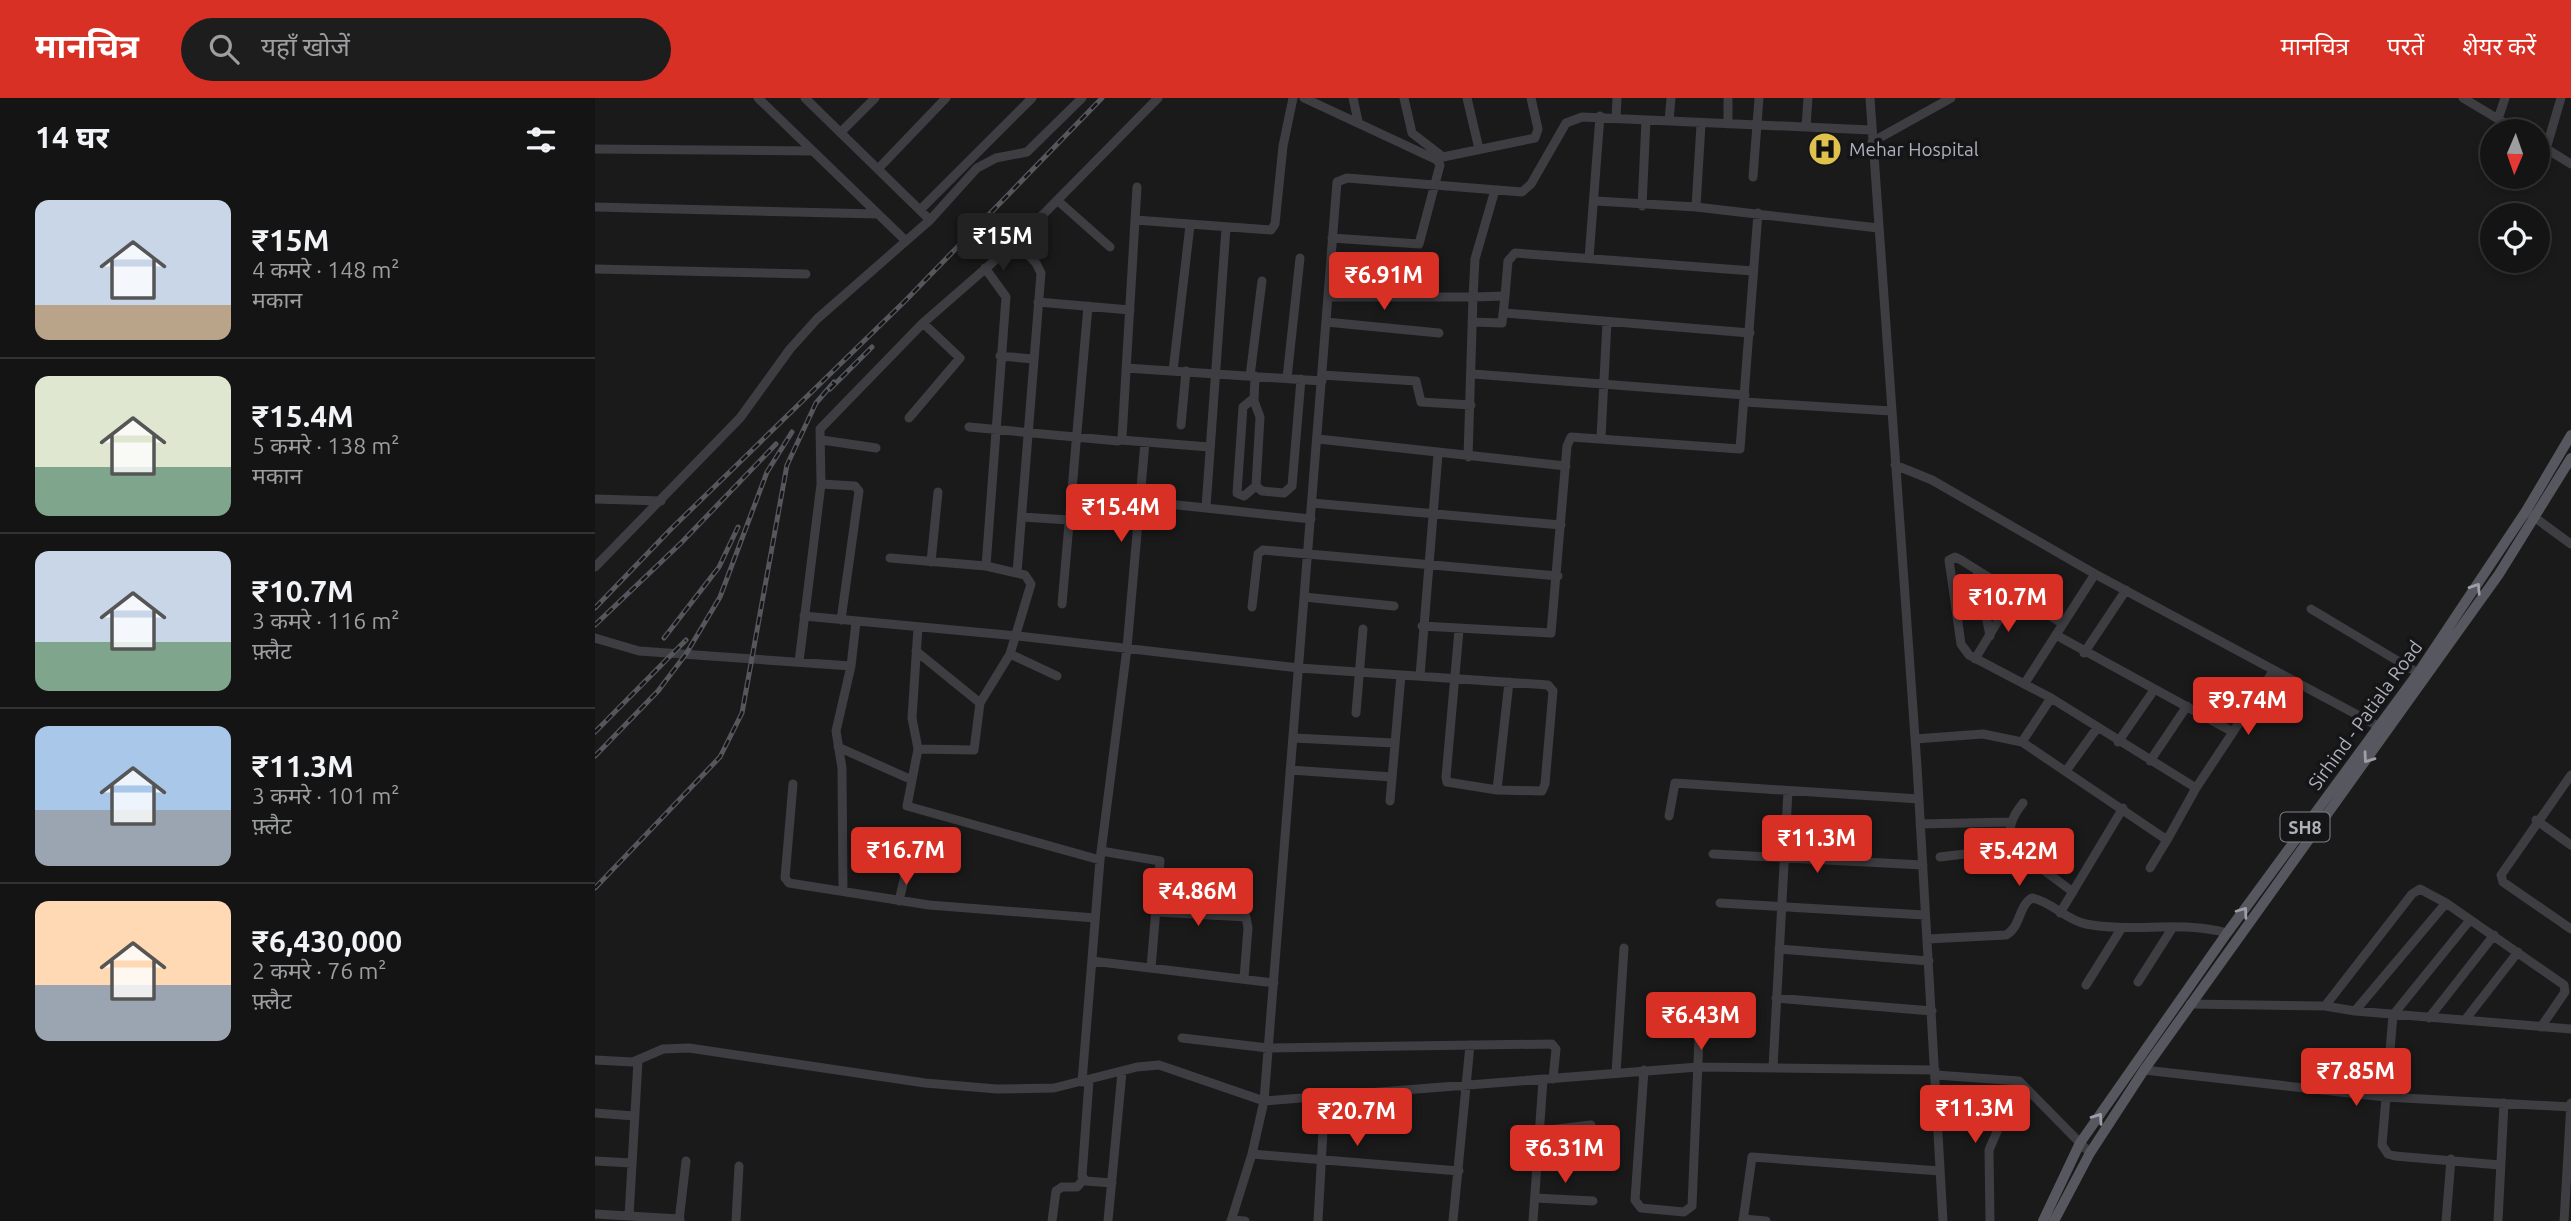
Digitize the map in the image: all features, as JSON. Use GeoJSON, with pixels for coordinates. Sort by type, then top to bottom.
{"type":"FeatureCollection","features":[{"type":"Feature","properties":{"kind":"main road","name":"Sirhind - Patiala Road"},"geometry":{"type":"LineString","coordinates":[[2043,1221],[2080,1143],[2227,933],[2418,673],[2530,514],[2571,435]]}},
{"type":"Feature","properties":{"kind":"main road"},"geometry":{"type":"LineString","coordinates":[[2054,1221],[2089,1153],[2144,1070],[2499,574],[2530,514],[2571,458]]}},
{"type":"Feature","properties":{"kind":"street"},"geometry":{"type":"LineString","coordinates":[[758,98],[906,241]]}},
{"type":"Feature","properties":{"kind":"street"},"geometry":{"type":"LineString","coordinates":[[805,98],[842,131],[930,220]]}},
{"type":"Feature","properties":{"kind":"street"},"geometry":{"type":"LineString","coordinates":[[842,131],[874,98]]}},
{"type":"Feature","properties":{"kind":"street"},"geometry":{"type":"LineString","coordinates":[[878,169],[946,98]]}},
{"type":"Feature","properties":{"kind":"street"},"geometry":{"type":"LineString","coordinates":[[920,210],[1032,98]]}},
{"type":"Feature","properties":{"kind":"street"},"geometry":{"type":"LineString","coordinates":[[595,567],[740,418],[801,335],[930,220],[977,168],[996,158],[1027,152],[1082,98]]}},
{"type":"Feature","properties":{"kind":"street"},"geometry":{"type":"LineString","coordinates":[[799,662],[821,484],[820,429],[923,323],[1016,242],[1158,98]]}},
{"type":"Feature","properties":{"kind":"street"},"geometry":{"type":"LineString","coordinates":[[1135,220],[1271,230],[1275,224],[1283,146],[1293,98]]}},
{"type":"Feature","properties":{"kind":"street"},"geometry":{"type":"LineString","coordinates":[[1304,98],[1358,121],[1437,160],[1440,165],[1419,244],[1332,238]]}},
{"type":"Feature","properties":{"kind":"street"},"geometry":{"type":"LineString","coordinates":[[1353,98],[1358,121]]}},
{"type":"Feature","properties":{"kind":"street"},"geometry":{"type":"LineString","coordinates":[[1403,98],[1410,129],[1437,156],[1535,138],[1538,128],[1531,98]]}},
{"type":"Feature","properties":{"kind":"street"},"geometry":{"type":"LineString","coordinates":[[1467,98],[1479,149]]}},
{"type":"Feature","properties":{"kind":"street"},"geometry":{"type":"LineString","coordinates":[[1616,118],[1617,98]]}},
{"type":"Feature","properties":{"kind":"street"},"geometry":{"type":"LineString","coordinates":[[1669,121],[1671,98]]}},
{"type":"Feature","properties":{"kind":"street"},"geometry":{"type":"LineString","coordinates":[[1728,98],[1728,124]]}},
{"type":"Feature","properties":{"kind":"street"},"geometry":{"type":"LineString","coordinates":[[1753,177],[1759,98]]}},
{"type":"Feature","properties":{"kind":"street"},"geometry":{"type":"LineString","coordinates":[[1806,127],[1808,98]]}},
{"type":"Feature","properties":{"kind":"street"},"geometry":{"type":"LineString","coordinates":[[1870,98],[1919,799],[1943,1221]]}},
{"type":"Feature","properties":{"kind":"street"},"geometry":{"type":"LineString","coordinates":[[1873,142],[1951,98]]}},
{"type":"Feature","properties":{"kind":"street"},"geometry":{"type":"LineString","coordinates":[[2463,98],[2498,119],[2505,98]]}},
{"type":"Feature","properties":{"kind":"street"},"geometry":{"type":"LineString","coordinates":[[2550,126],[2561,98]]}},
{"type":"Feature","properties":{"kind":"street"},"geometry":{"type":"LineString","coordinates":[[1590,258],[1600,116]]}},
{"type":"Feature","properties":{"kind":"street"},"geometry":{"type":"LineString","coordinates":[[1245,1221],[1231,1221],[1252,1154],[1264,1101],[1336,187],[1341,178],[1522,192],[1531,184],[1566,123],[1575,118],[1600,116],[1702,124],[1871,130]]}},
{"type":"Feature","properties":{"kind":"street"},"geometry":{"type":"LineString","coordinates":[[1642,206],[1646,120]]}},
{"type":"Feature","properties":{"kind":"street"},"geometry":{"type":"LineString","coordinates":[[1696,207],[1702,124]]}},
{"type":"Feature","properties":{"kind":"street"},"geometry":{"type":"LineString","coordinates":[[595,149],[813,151]]}},
{"type":"Feature","properties":{"kind":"street"},"geometry":{"type":"LineString","coordinates":[[2550,151],[2571,164]]}},
{"type":"Feature","properties":{"kind":"street"},"geometry":{"type":"LineString","coordinates":[[1121,440],[1137,187]]}},
{"type":"Feature","properties":{"kind":"street"},"geometry":{"type":"LineString","coordinates":[[1468,457],[1475,259],[1495,190]]}},
{"type":"Feature","properties":{"kind":"street"},"geometry":{"type":"LineString","coordinates":[[1057,200],[1110,247]]}},
{"type":"Feature","properties":{"kind":"street"},"geometry":{"type":"LineString","coordinates":[[1596,201],[1642,206],[1696,207],[1878,228]]}},
{"type":"Feature","properties":{"kind":"street"},"geometry":{"type":"LineString","coordinates":[[595,207],[878,214]]}},
{"type":"Feature","properties":{"kind":"street"},"geometry":{"type":"LineString","coordinates":[[1422,626],[1551,633],[1571,436],[1737,450],[1742,447],[1758,213]]}},
{"type":"Feature","properties":{"kind":"street"},"geometry":{"type":"LineString","coordinates":[[1173,371],[1190,225]]}},
{"type":"Feature","properties":{"kind":"street"},"geometry":{"type":"LineString","coordinates":[[1206,507],[1226,228]]}},
{"type":"Feature","properties":{"kind":"street"},"geometry":{"type":"LineString","coordinates":[[1016,242],[1039,268],[1030,433],[1017,573]]}},
{"type":"Feature","properties":{"kind":"street"},"geometry":{"type":"LineString","coordinates":[[1472,322],[1502,323],[1508,261],[1515,253],[1753,271]]}},
{"type":"Feature","properties":{"kind":"street"},"geometry":{"type":"LineString","coordinates":[[1287,378],[1300,258]]}},
{"type":"Feature","properties":{"kind":"street"},"geometry":{"type":"LineString","coordinates":[[985,268],[1006,292],[986,566]]}},
{"type":"Feature","properties":{"kind":"street"},"geometry":{"type":"LineString","coordinates":[[595,269],[806,274]]}},
{"type":"Feature","properties":{"kind":"street"},"geometry":{"type":"LineString","coordinates":[[1254,398],[1243,407],[1237,493],[1244,496],[1256,486],[1260,417],[1254,398],[1252,376],[1262,281]]}},
{"type":"Feature","properties":{"kind":"street"},"geometry":{"type":"LineString","coordinates":[[1328,297],[1505,296]]}},
{"type":"Feature","properties":{"kind":"street"},"geometry":{"type":"LineString","coordinates":[[1038,302],[1130,310]]}},
{"type":"Feature","properties":{"kind":"street"},"geometry":{"type":"LineString","coordinates":[[1062,604],[1088,306]]}},
{"type":"Feature","properties":{"kind":"street"},"geometry":{"type":"LineString","coordinates":[[1505,313],[1750,333]]}},
{"type":"Feature","properties":{"kind":"street"},"geometry":{"type":"LineString","coordinates":[[1326,322],[1439,332]]}},
{"type":"Feature","properties":{"kind":"street"},"geometry":{"type":"LineString","coordinates":[[1601,437],[1607,322]]}},
{"type":"Feature","properties":{"kind":"street"},"geometry":{"type":"LineString","coordinates":[[909,418],[960,358],[923,323]]}},
{"type":"Feature","properties":{"kind":"street"},"geometry":{"type":"LineString","coordinates":[[1000,356],[1034,359]]}},
{"type":"Feature","properties":{"kind":"street"},"geometry":{"type":"LineString","coordinates":[[1126,368],[1301,379],[1416,381],[1422,402],[1471,405]]}},
{"type":"Feature","properties":{"kind":"street"},"geometry":{"type":"LineString","coordinates":[[1181,425],[1186,372]]}},
{"type":"Feature","properties":{"kind":"street"},"geometry":{"type":"LineString","coordinates":[[1473,374],[1891,411]]}},
{"type":"Feature","properties":{"kind":"street"},"geometry":{"type":"LineString","coordinates":[[1256,486],[1262,491],[1285,493],[1291,490],[1301,379]]}},
{"type":"Feature","properties":{"kind":"street"},"geometry":{"type":"LineString","coordinates":[[969,427],[1209,447]]}},
{"type":"Feature","properties":{"kind":"street"},"geometry":{"type":"LineString","coordinates":[[1318,439],[1566,466]]}},
{"type":"Feature","properties":{"kind":"street"},"geometry":{"type":"LineString","coordinates":[[822,440],[876,448]]}},
{"type":"Feature","properties":{"kind":"street"},"geometry":{"type":"LineString","coordinates":[[1084,1179],[1085,1081],[1100,855],[1127,648],[1145,442]]}},
{"type":"Feature","properties":{"kind":"street"},"geometry":{"type":"LineString","coordinates":[[1420,676],[1438,454]]}},
{"type":"Feature","properties":{"kind":"street"},"geometry":{"type":"LineString","coordinates":[[1895,465],[1932,480],[2095,575],[2378,726]]}},
{"type":"Feature","properties":{"kind":"street"},"geometry":{"type":"LineString","coordinates":[[821,484],[855,486],[859,491],[841,620]]}},
{"type":"Feature","properties":{"kind":"street"},"geometry":{"type":"LineString","coordinates":[[931,562],[938,492]]}},
{"type":"Feature","properties":{"kind":"street"},"geometry":{"type":"LineString","coordinates":[[596,499],[661,501]]}},
{"type":"Feature","properties":{"kind":"street"},"geometry":{"type":"LineString","coordinates":[[1139,501],[1311,519]]}},
{"type":"Feature","properties":{"kind":"street"},"geometry":{"type":"LineString","coordinates":[[1312,503],[1561,525]]}},
{"type":"Feature","properties":{"kind":"street"},"geometry":{"type":"LineString","coordinates":[[2530,514],[2571,544]]}},
{"type":"Feature","properties":{"kind":"street"},"geometry":{"type":"LineString","coordinates":[[1022,517],[1069,520]]}},
{"type":"Feature","properties":{"kind":"street"},"geometry":{"type":"LineString","coordinates":[[1252,607],[1260,551],[1558,576]]}},
{"type":"Feature","properties":{"kind":"street"},"geometry":{"type":"LineString","coordinates":[[2063,624],[1955,557],[1949,560],[1961,644],[1975,659],[2051,698],[2196,788]]}},
{"type":"Feature","properties":{"kind":"street"},"geometry":{"type":"LineString","coordinates":[[890,558],[986,566],[1030,578],[1031,584],[1018,636],[980,703],[974,750],[918,749]]}},
{"type":"Feature","properties":{"kind":"street"},"geometry":{"type":"LineString","coordinates":[[1977,570],[1990,636]]}},
{"type":"Feature","properties":{"kind":"street"},"geometry":{"type":"LineString","coordinates":[[2025,683],[2095,575]]}},
{"type":"Feature","properties":{"kind":"street"},"geometry":{"type":"LineString","coordinates":[[2084,653],[2126,590]]}},
{"type":"Feature","properties":{"kind":"street"},"geometry":{"type":"LineString","coordinates":[[1975,659],[2015,593]]}},
{"type":"Feature","properties":{"kind":"street"},"geometry":{"type":"LineString","coordinates":[[1304,597],[1394,606]]}},
{"type":"Feature","properties":{"kind":"street"},"geometry":{"type":"LineString","coordinates":[[2311,609],[2418,673]]}},
{"type":"Feature","properties":{"kind":"street"},"geometry":{"type":"LineString","coordinates":[[804,616],[1018,636],[1299,668],[1455,680],[1509,682],[1552,687],[1545,784],[1537,793],[1447,782],[1455,680],[1459,630]]}},
{"type":"Feature","properties":{"kind":"street"},"geometry":{"type":"LineString","coordinates":[[843,891],[842,768],[836,731],[851,666],[856,622]]}},
{"type":"Feature","properties":{"kind":"street"},"geometry":{"type":"LineString","coordinates":[[918,627],[912,718],[918,749],[907,802],[910,808],[1100,855],[1160,861],[1151,968]]}},
{"type":"Feature","properties":{"kind":"street"},"geometry":{"type":"LineString","coordinates":[[1356,713],[1363,629]]}},
{"type":"Feature","properties":{"kind":"street"},"geometry":{"type":"LineString","coordinates":[[2056,635],[2084,653],[2233,732]]}},
{"type":"Feature","properties":{"kind":"street"},"geometry":{"type":"LineString","coordinates":[[595,638],[639,651],[851,666]]}},
{"type":"Feature","properties":{"kind":"street"},"geometry":{"type":"LineString","coordinates":[[916,650],[980,703]]}},
{"type":"Feature","properties":{"kind":"street"},"geometry":{"type":"LineString","coordinates":[[1010,654],[1056,676]]}},
{"type":"Feature","properties":{"kind":"street"},"geometry":{"type":"LineString","coordinates":[[2150,868],[2196,788],[2274,670]]}},
{"type":"Feature","properties":{"kind":"street"},"geometry":{"type":"LineString","coordinates":[[1390,801],[1401,675]]}},
{"type":"Feature","properties":{"kind":"street"},"geometry":{"type":"LineString","coordinates":[[1497,790],[1509,682]]}},
{"type":"Feature","properties":{"kind":"street"},"geometry":{"type":"LineString","coordinates":[[2118,742],[2154,690]]}},
{"type":"Feature","properties":{"kind":"street"},"geometry":{"type":"LineString","coordinates":[[2022,742],[2051,698]]}},
{"type":"Feature","properties":{"kind":"street"},"geometry":{"type":"LineString","coordinates":[[2150,761],[2187,706]]}},
{"type":"Feature","properties":{"kind":"street"},"geometry":{"type":"LineString","coordinates":[[2066,771],[2097,728]]}},
{"type":"Feature","properties":{"kind":"street"},"geometry":{"type":"LineString","coordinates":[[1915,739],[1983,734],[2022,742],[2167,840]]}},
{"type":"Feature","properties":{"kind":"street"},"geometry":{"type":"LineString","coordinates":[[1294,738],[1394,743]]}},
{"type":"Feature","properties":{"kind":"street"},"geometry":{"type":"LineString","coordinates":[[838,747],[912,780]]}},
{"type":"Feature","properties":{"kind":"street"},"geometry":{"type":"LineString","coordinates":[[1290,770],[1392,777]]}},
{"type":"Feature","properties":{"kind":"street"},"geometry":{"type":"LineString","coordinates":[[2571,775],[2536,820],[2503,870],[2501,879],[2571,929]]}},
{"type":"Feature","properties":{"kind":"street"},"geometry":{"type":"LineString","coordinates":[[1669,816],[1675,783],[1919,799]]}},
{"type":"Feature","properties":{"kind":"street"},"geometry":{"type":"LineString","coordinates":[[793,784],[786,881],[899,901],[1095,918]]}},
{"type":"Feature","properties":{"kind":"street"},"geometry":{"type":"LineString","coordinates":[[1773,1067],[1788,791]]}},
{"type":"Feature","properties":{"kind":"street"},"geometry":{"type":"LineString","coordinates":[[2023,803],[2011,822],[2010,839],[2014,848],[2073,892]]}},
{"type":"Feature","properties":{"kind":"street"},"geometry":{"type":"LineString","coordinates":[[2060,913],[2123,808]]}},
{"type":"Feature","properties":{"kind":"street"},"geometry":{"type":"LineString","coordinates":[[2536,820],[2571,845]]}},
{"type":"Feature","properties":{"kind":"street"},"geometry":{"type":"LineString","coordinates":[[1920,824],[2011,822]]}},
{"type":"Feature","properties":{"kind":"street"},"geometry":{"type":"LineString","coordinates":[[1940,857],[2014,848]]}},
{"type":"Feature","properties":{"kind":"street"},"geometry":{"type":"LineString","coordinates":[[899,901],[910,854]]}},
{"type":"Feature","properties":{"kind":"street"},"geometry":{"type":"LineString","coordinates":[[1713,854],[1923,865]]}},
{"type":"Feature","properties":{"kind":"street"},"geometry":{"type":"LineString","coordinates":[[2325,1006],[2412,894],[2424,890],[2566,988],[2541,1027]]}},
{"type":"Feature","properties":{"kind":"street"},"geometry":{"type":"LineString","coordinates":[[1928,939],[2006,935],[2015,928],[2026,904],[2032,898],[2085,924],[2121,929],[2209,928],[2227,933]]}},
{"type":"Feature","properties":{"kind":"street"},"geometry":{"type":"LineString","coordinates":[[1720,903],[1925,915]]}},
{"type":"Feature","properties":{"kind":"street"},"geometry":{"type":"LineString","coordinates":[[2355,1012],[2446,903]]}},
{"type":"Feature","properties":{"kind":"street"},"geometry":{"type":"LineString","coordinates":[[1157,912],[1246,917],[1248,928],[1244,978]]}},
{"type":"Feature","properties":{"kind":"street"},"geometry":{"type":"LineString","coordinates":[[2470,920],[2393,1015],[2385,1097],[2384,1150],[2395,1156],[2500,1165]]}},
{"type":"Feature","properties":{"kind":"street"},"geometry":{"type":"LineString","coordinates":[[2138,982],[2173,927]]}},
{"type":"Feature","properties":{"kind":"street"},"geometry":{"type":"LineString","coordinates":[[2086,985],[2121,929]]}},
{"type":"Feature","properties":{"kind":"street"},"geometry":{"type":"LineString","coordinates":[[2429,1018],[2494,936]]}},
{"type":"Feature","properties":{"kind":"street"},"geometry":{"type":"LineString","coordinates":[[1616,1073],[1624,948]]}},
{"type":"Feature","properties":{"kind":"street"},"geometry":{"type":"LineString","coordinates":[[1779,949],[1929,961]]}},
{"type":"Feature","properties":{"kind":"street"},"geometry":{"type":"LineString","coordinates":[[2465,1020],[2518,953]]}},
{"type":"Feature","properties":{"kind":"street"},"geometry":{"type":"LineString","coordinates":[[1092,961],[1273,983]]}},
{"type":"Feature","properties":{"kind":"street"},"geometry":{"type":"LineString","coordinates":[[1776,999],[1932,1012]]}},
{"type":"Feature","properties":{"kind":"street"},"geometry":{"type":"LineString","coordinates":[[2190,1004],[2325,1006],[2355,1012],[2571,1029]]}},
{"type":"Feature","properties":{"kind":"street"},"geometry":{"type":"LineString","coordinates":[[1644,1070],[1635,1200],[1641,1208],[1684,1212],[1692,1206],[1700,1014]]}},
{"type":"Feature","properties":{"kind":"street"},"geometry":{"type":"LineString","coordinates":[[1182,1038],[1268,1048],[1555,1045],[1540,1131],[1533,1221]]}},
{"type":"Feature","properties":{"kind":"street"},"geometry":{"type":"LineString","coordinates":[[1453,1221],[1470,1045]]}},
{"type":"Feature","properties":{"kind":"street"},"geometry":{"type":"LineString","coordinates":[[595,1060],[638,1060],[663,1049],[689,1048],[963,1088],[1035,1089],[1085,1081],[1149,1065],[1168,1066],[1264,1101],[1698,1067],[1936,1072],[2019,1081],[2052,1111],[2089,1153]]}},
{"type":"Feature","properties":{"kind":"street"},"geometry":{"type":"LineString","coordinates":[[629,1216],[638,1060]]}},
{"type":"Feature","properties":{"kind":"street"},"geometry":{"type":"LineString","coordinates":[[2144,1070],[2385,1097],[2571,1107]]}},
{"type":"Feature","properties":{"kind":"street"},"geometry":{"type":"LineString","coordinates":[[1108,1221],[1122,1072]]}},
{"type":"Feature","properties":{"kind":"street"},"geometry":{"type":"LineString","coordinates":[[1990,1221],[1989,1150],[2019,1081]]}},
{"type":"Feature","properties":{"kind":"street"},"geometry":{"type":"LineString","coordinates":[[1318,1221],[1325,1095]]}},
{"type":"Feature","properties":{"kind":"street"},"geometry":{"type":"LineString","coordinates":[[2564,1221],[2571,1101]]}},
{"type":"Feature","properties":{"kind":"street"},"geometry":{"type":"LineString","coordinates":[[2498,1221],[2504,1103]]}},
{"type":"Feature","properties":{"kind":"street"},"geometry":{"type":"LineString","coordinates":[[595,1113],[634,1116]]}},
{"type":"Feature","properties":{"kind":"street"},"geometry":{"type":"LineString","coordinates":[[1540,1131],[1591,1125]]}},
{"type":"Feature","properties":{"kind":"street"},"geometry":{"type":"LineString","coordinates":[[1252,1154],[1459,1171]]}},
{"type":"Feature","properties":{"kind":"street"},"geometry":{"type":"LineString","coordinates":[[1766,1221],[1743,1220],[1752,1157],[1940,1171]]}},
{"type":"Feature","properties":{"kind":"street"},"geometry":{"type":"LineString","coordinates":[[2446,1221],[2451,1159]]}},
{"type":"Feature","properties":{"kind":"street"},"geometry":{"type":"LineString","coordinates":[[595,1161],[632,1163]]}},
{"type":"Feature","properties":{"kind":"street"},"geometry":{"type":"LineString","coordinates":[[595,1214],[679,1220],[686,1161]]}},
{"type":"Feature","properties":{"kind":"street"},"geometry":{"type":"LineString","coordinates":[[736,1221],[739,1166]]}},
{"type":"Feature","properties":{"kind":"street"},"geometry":{"type":"LineString","coordinates":[[1084,1179],[1112,1183]]}},
{"type":"Feature","properties":{"kind":"street"},"geometry":{"type":"LineString","coordinates":[[1052,1221],[1056,1191],[1062,1187],[1077,1186],[1084,1179]]}},
{"type":"Feature","properties":{"kind":"street"},"geometry":{"type":"LineString","coordinates":[[1535,1198],[1593,1201]]}},
{"type":"Feature","properties":{"kind":"railway"},"geometry":{"type":"LineString","coordinates":[[595,608],[670,530],[906,300],[1102,98]]}},
{"type":"Feature","properties":{"kind":"railway"},"geometry":{"type":"LineString","coordinates":[[830,389],[872,347]]}},
{"type":"Feature","properties":{"kind":"railway"},"geometry":{"type":"LineString","coordinates":[[595,888],[720,757],[742,713],[787,465],[816,403],[834,382]]}},
{"type":"Feature","properties":{"kind":"railway"},"geometry":{"type":"LineString","coordinates":[[595,756],[658,691],[686,654],[720,597],[767,472],[792,432]]}},
{"type":"Feature","properties":{"kind":"railway"},"geometry":{"type":"LineString","coordinates":[[595,625],[681,543],[776,444]]}},
{"type":"Feature","properties":{"kind":"railway"},"geometry":{"type":"LineString","coordinates":[[664,638],[719,567],[738,527]]}},
{"type":"Feature","properties":{"kind":"railway"},"geometry":{"type":"LineString","coordinates":[[595,732],[686,640]]}},
{"type":"Feature","properties":{"kind":"place","name":"Mehar Hospital"},"geometry":{"type":"Point","coordinates":[1825,149]}}]}
